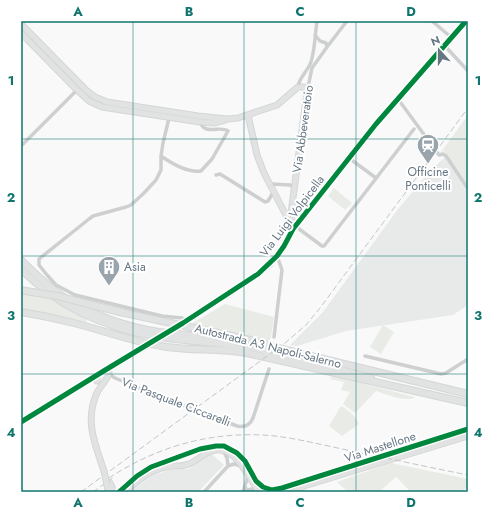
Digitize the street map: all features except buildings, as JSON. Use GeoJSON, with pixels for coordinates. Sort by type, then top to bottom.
{"type":"FeatureCollection","features":[{"type":"Feature","properties":{"kind":"highway"},"geometry":{"type":"LineString","coordinates":[[21,260],[64,297],[98,315],[150,330],[241,341],[274,347]]}},
{"type":"Feature","properties":{"kind":"highway"},"geometry":{"type":"LineString","coordinates":[[21,269],[44,290],[69,307],[100,321],[124,329],[159,337],[254,348],[359,374],[395,386]]}},
{"type":"Feature","properties":{"kind":"highway","name":"Autostrada A3 Napoli-Salerno"},"geometry":{"type":"LineString","coordinates":[[21,290],[57,296],[120,312],[250,340],[468,394]]}},
{"type":"Feature","properties":{"kind":"highway","name":"Autostrada A3 Napoli-Salerno"},"geometry":{"type":"LineString","coordinates":[[21,312],[62,320],[136,341],[167,348],[247,352],[358,379],[468,403]]}},
{"type":"Feature","properties":{"kind":"highway"},"geometry":{"type":"LineString","coordinates":[[21,315],[94,329]]}},
{"type":"Feature","properties":{"kind":"street"},"geometry":{"type":"LineString","coordinates":[[21,33],[89,101],[102,107],[169,118],[214,123],[227,119],[238,118],[277,105],[298,86],[299,82],[310,66],[317,21]]}},
{"type":"Feature","properties":{"kind":"street","name":"Via Abbeveratoio"},"geometry":{"type":"LineString","coordinates":[[294,227],[291,213],[307,92],[312,68],[347,21]]}},
{"type":"Feature","properties":{"kind":"street"},"geometry":{"type":"LineString","coordinates":[[432,21],[452,38]]}},
{"type":"Feature","properties":{"kind":"street","name":"Via Luigi Volpicella"},"geometry":{"type":"LineString","coordinates":[[97,393],[114,365],[185,322],[258,274],[277,256],[294,227],[349,158],[466,21]]}},
{"type":"Feature","properties":{"kind":"street"},"geometry":{"type":"LineString","coordinates":[[21,24],[78,83],[95,97],[107,102],[227,119]]}},
{"type":"Feature","properties":{"kind":"street"},"geometry":{"type":"LineString","coordinates":[[315,35],[326,44],[327,47]]}},
{"type":"Feature","properties":{"kind":"street"},"geometry":{"type":"LineString","coordinates":[[314,44],[322,41],[333,40]]}},
{"type":"Feature","properties":{"kind":"street"},"geometry":{"type":"LineString","coordinates":[[445,46],[468,71]]}},
{"type":"Feature","properties":{"kind":"street"},"geometry":{"type":"LineString","coordinates":[[298,86],[304,87],[307,92]]}},
{"type":"Feature","properties":{"kind":"street"},"geometry":{"type":"LineString","coordinates":[[21,146],[77,90]]}},
{"type":"Feature","properties":{"kind":"street"},"geometry":{"type":"LineString","coordinates":[[398,99],[439,155],[443,154],[446,156],[468,189]]}},
{"type":"Feature","properties":{"kind":"street"},"geometry":{"type":"LineString","coordinates":[[248,115],[257,155],[270,184],[294,227],[322,246],[324,246],[414,129]]}},
{"type":"Feature","properties":{"kind":"street"},"geometry":{"type":"LineString","coordinates":[[169,118],[161,156],[162,170],[156,180],[136,201],[126,207],[93,216],[44,255],[40,259],[39,264],[56,285],[75,295],[162,316],[182,318],[185,322]]}},
{"type":"Feature","properties":{"kind":"street"},"geometry":{"type":"LineString","coordinates":[[161,156],[194,172],[200,171],[212,159],[228,131],[224,129],[206,129],[202,127],[200,122]]}},
{"type":"Feature","properties":{"kind":"street"},"geometry":{"type":"LineString","coordinates":[[349,158],[376,178]]}},
{"type":"Feature","properties":{"kind":"street"},"geometry":{"type":"LineString","coordinates":[[216,175],[220,174],[265,202],[270,199],[274,191]]}},
{"type":"Feature","properties":{"kind":"street"},"geometry":{"type":"LineString","coordinates":[[270,184],[290,185],[295,188]]}},
{"type":"Feature","properties":{"kind":"street"},"geometry":{"type":"LineString","coordinates":[[274,337],[282,270],[277,256]]}},
{"type":"Feature","properties":{"kind":"street"},"geometry":{"type":"LineString","coordinates":[[365,356],[441,374],[468,359]]}},
{"type":"Feature","properties":{"kind":"street","name":"Via Pasquale Ciccarelli"},"geometry":{"type":"LineString","coordinates":[[107,376],[237,426],[246,426],[254,418],[269,369]]}},
{"type":"Feature","properties":{"kind":"street"},"geometry":{"type":"LineString","coordinates":[[97,378],[103,382],[107,376]]}},
{"type":"Feature","properties":{"kind":"street"},"geometry":{"type":"LineString","coordinates":[[21,422],[89,380],[107,376]]}},
{"type":"Feature","properties":{"kind":"street"},"geometry":{"type":"LineString","coordinates":[[97,378],[97,393],[91,413],[91,424],[109,488],[121,491],[152,472],[168,466],[185,466],[210,451],[218,449],[223,450],[233,456],[242,466],[258,491]]}},
{"type":"Feature","properties":{"kind":"street","name":"Via Mastellone"},"geometry":{"type":"LineString","coordinates":[[294,492],[298,488],[468,429]]}},
{"type":"Feature","properties":{"kind":"street","name":"Via Mastellone"},"geometry":{"type":"LineString","coordinates":[[298,488],[467,436]]}},
{"type":"Feature","properties":{"kind":"street"},"geometry":{"type":"LineString","coordinates":[[121,491],[140,474],[151,467],[216,446],[224,446],[232,449],[241,456],[259,484],[270,491],[282,488],[298,488]]}},
{"type":"Feature","properties":{"kind":"street"},"geometry":{"type":"LineString","coordinates":[[223,450],[227,458],[228,466]]}},
{"type":"Feature","properties":{"kind":"street"},"geometry":{"type":"LineString","coordinates":[[183,456],[181,460],[185,466]]}},
{"type":"Feature","properties":{"kind":"street"},"geometry":{"type":"LineString","coordinates":[[204,492],[228,466],[234,464],[242,466]]}},
{"type":"Feature","properties":{"kind":"street"},"geometry":{"type":"LineString","coordinates":[[243,492],[248,476]]}},
{"type":"Feature","properties":{"kind":"street"},"geometry":{"type":"LineString","coordinates":[[245,487],[245,490],[258,491]]}},
{"type":"Feature","properties":{"kind":"street"},"geometry":{"type":"LineString","coordinates":[[282,488],[289,492]]}},
{"type":"Feature","properties":{"kind":"shaded area"},"geometry":{"type":"Polygon","coordinates":[[[468,115],[468,187],[444,151],[441,152],[468,115]]]}},
{"type":"Feature","properties":{"kind":"shaded area"},"geometry":{"type":"Polygon","coordinates":[[[445,157],[468,193],[468,305],[453,315],[346,331],[297,346],[290,345],[323,312],[398,209],[431,170],[445,157]]]}},
{"type":"Feature","properties":{"kind":"shaded area"},"geometry":{"type":"Polygon","coordinates":[[[334,188],[352,203],[345,210],[328,196],[334,188]]]}},
{"type":"Feature","properties":{"kind":"shaded area"},"geometry":{"type":"Polygon","coordinates":[[[21,293],[51,297],[69,310],[87,319],[86,324],[21,310],[21,293]]]}},
{"type":"Feature","properties":{"kind":"shaded area"},"geometry":{"type":"Polygon","coordinates":[[[225,304],[274,317],[270,343],[189,325],[225,304]]]}},
{"type":"Feature","properties":{"kind":"shaded area"},"geometry":{"type":"Polygon","coordinates":[[[383,325],[394,332],[381,354],[370,347],[383,325]]]}},
{"type":"Feature","properties":{"kind":"shaded area"},"geometry":{"type":"Polygon","coordinates":[[[332,375],[414,398],[400,398],[376,391],[355,413],[343,404],[350,392],[341,390],[344,382],[330,379],[332,375]]]}},
{"type":"Feature","properties":{"kind":"shaded area"},"geometry":{"type":"Polygon","coordinates":[[[341,406],[356,418],[359,424],[342,436],[329,426],[341,406]]]}},
{"type":"Feature","properties":{"kind":"shaded area"},"geometry":{"type":"Polygon","coordinates":[[[212,454],[224,465],[198,492],[131,491],[152,476],[169,470],[189,469],[212,454]]]}},
{"type":"Feature","properties":{"kind":"shaded area"},"geometry":{"type":"Polygon","coordinates":[[[391,463],[468,479],[468,489],[465,489],[462,492],[411,492],[396,477],[379,492],[348,492],[337,482],[391,463]]]}},
{"type":"Feature","properties":{"kind":"railway"},"geometry":{"type":"LineString","coordinates":[[81,492],[285,343],[306,325],[468,108]]}},
{"type":"Feature","properties":{"kind":"railway"},"geometry":{"type":"LineString","coordinates":[[109,478],[128,466],[168,449],[189,442],[231,435],[275,436],[302,440],[468,475]]}},
{"type":"Feature","properties":{"kind":"railway"},"geometry":{"type":"LineString","coordinates":[[93,492],[114,477]]}},
{"type":"Feature","properties":{"kind":"cycle path"},"geometry":{"type":"LineString","coordinates":[[21,422],[183,323],[258,274],[277,256],[293,229],[376,124],[466,21]]}},
{"type":"Feature","properties":{"kind":"cycle path"},"geometry":{"type":"LineString","coordinates":[[119,492],[137,476],[151,467],[200,449],[216,446],[224,446],[237,453],[245,461],[256,481],[263,487],[272,490],[468,429]]}},
{"type":"Feature","properties":{"kind":"place","name":"Officine Ponticelli"},"geometry":{"type":"Point","coordinates":[428,164]}},
{"type":"Feature","properties":{"kind":"place","name":"Asia"},"geometry":{"type":"Point","coordinates":[109,286]}}]}
